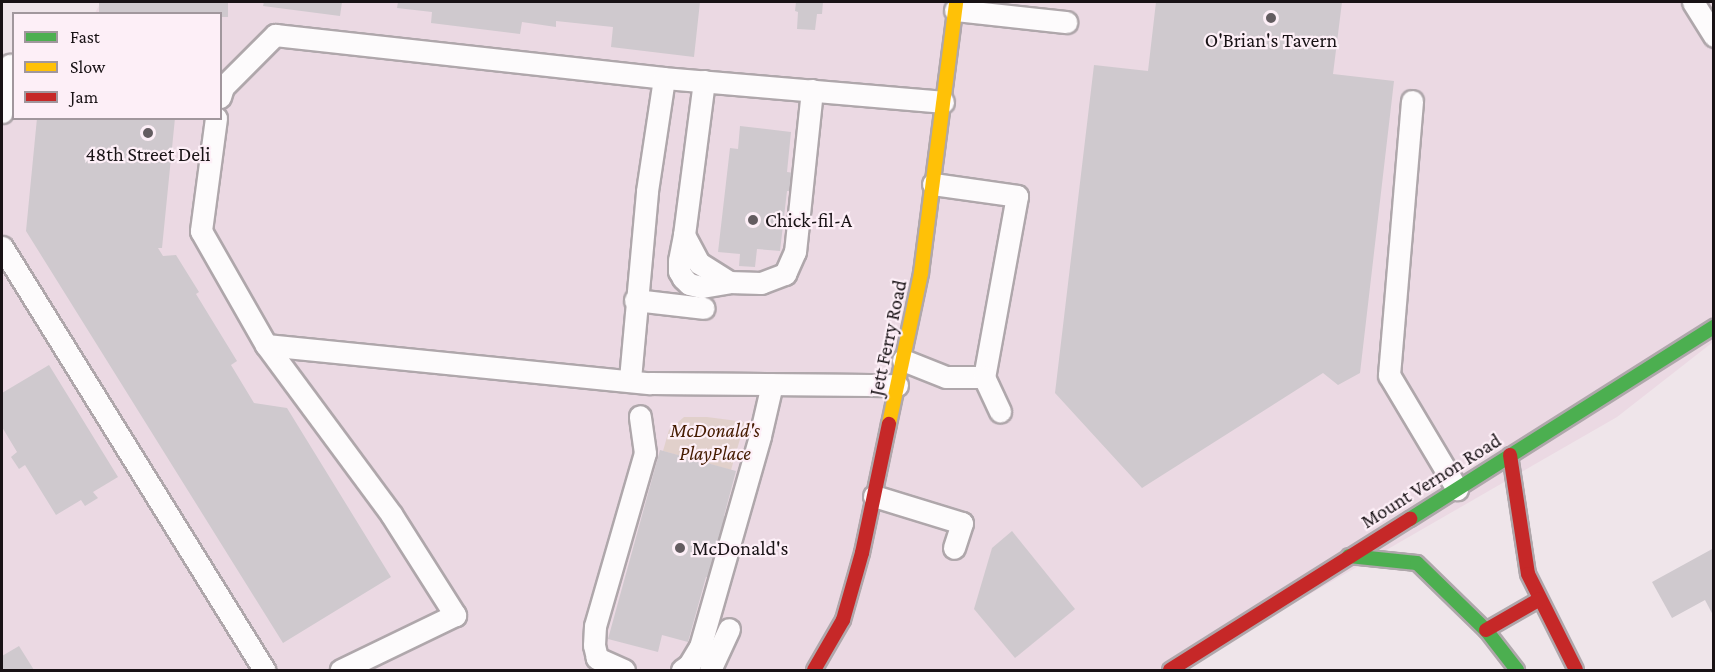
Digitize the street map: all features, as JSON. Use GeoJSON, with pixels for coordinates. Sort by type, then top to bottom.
{"type":"FeatureCollection","features":[{"type":"Feature","properties":{"kind":"street","name":"Jett Ferry Road"},"geometry":{"type":"LineString","coordinates":[[814,670],[843,620],[862,553],[903,360],[921,273],[955,6]]}},
{"type":"Feature","properties":{"kind":"street","name":"Mount Vernon Road"},"geometry":{"type":"LineString","coordinates":[[1170,670],[1713,327]]}},
{"type":"Feature","properties":{"kind":"street"},"geometry":{"type":"LineString","coordinates":[[1510,455],[1528,574],[1576,670]]}},
{"type":"Feature","properties":{"kind":"street"},"geometry":{"type":"LineString","coordinates":[[1349,556],[1418,564],[1486,630],[1517,670]]}},
{"type":"Feature","properties":{"kind":"street"},"geometry":{"type":"LineString","coordinates":[[1486,630],[1540,599]]}},
{"type":"Feature","properties":{"kind":"lane"},"geometry":{"type":"LineString","coordinates":[[1693,2],[1713,36]]}},
{"type":"Feature","properties":{"kind":"lane"},"geometry":{"type":"LineString","coordinates":[[955,6],[1066,22]]}},
{"type":"Feature","properties":{"kind":"lane"},"geometry":{"type":"LineString","coordinates":[[222,90],[275,35],[664,78],[943,102]]}},
{"type":"Feature","properties":{"kind":"lane"},"geometry":{"type":"LineString","coordinates":[[2,112],[10,65]]}},
{"type":"Feature","properties":{"kind":"lane"},"geometry":{"type":"LineString","coordinates":[[630,379],[635,300],[647,191],[664,78]]}},
{"type":"Feature","properties":{"kind":"lane"},"geometry":{"type":"LineString","coordinates":[[704,81],[684,235],[699,263],[729,282],[761,283],[785,274],[795,252],[812,90]]}},
{"type":"Feature","properties":{"kind":"lane"},"geometry":{"type":"LineString","coordinates":[[1412,101],[1389,375],[1457,489]]}},
{"type":"Feature","properties":{"kind":"lane"},"geometry":{"type":"LineString","coordinates":[[216,120],[201,231],[267,345],[391,514],[455,615],[341,670]]}},
{"type":"Feature","properties":{"kind":"lane"},"geometry":{"type":"LineString","coordinates":[[933,184],[1017,196],[984,377],[1000,411]]}},
{"type":"Feature","properties":{"kind":"lane"},"geometry":{"type":"LineString","coordinates":[[2,247],[264,670]]}},
{"type":"Feature","properties":{"kind":"lane"},"geometry":{"type":"LineString","coordinates":[[635,300],[704,308]]}},
{"type":"Feature","properties":{"kind":"lane"},"geometry":{"type":"LineString","coordinates":[[267,345],[536,374],[630,379],[650,383],[897,385]]}},
{"type":"Feature","properties":{"kind":"lane"},"geometry":{"type":"LineString","coordinates":[[903,360],[946,376],[984,377]]}},
{"type":"Feature","properties":{"kind":"lane"},"geometry":{"type":"LineString","coordinates":[[682,670],[689,665],[700,647],[760,436],[772,384]]}},
{"type":"Feature","properties":{"kind":"lane"},"geometry":{"type":"LineString","coordinates":[[624,670],[614,668],[597,658],[594,645],[595,626],[645,453],[640,416]]}},
{"type":"Feature","properties":{"kind":"lane"},"geometry":{"type":"LineString","coordinates":[[874,496],[962,523],[954,548]]}},
{"type":"Feature","properties":{"kind":"lane"},"geometry":{"type":"LineString","coordinates":[[710,670],[729,629]]}},
{"type":"Feature","properties":{"kind":"shaded area"},"geometry":{"type":"Polygon","coordinates":[[[101,2],[1713,2],[1713,342],[1617,417],[1178,670],[2,670],[2,111],[12,110],[12,120],[222,120],[222,12],[96,12],[101,2]]]}},
{"type":"Feature","properties":{"kind":"green space","name":"McDonald's PlayPlace"},"geometry":{"type":"Polygon","coordinates":[[[684,417],[707,417],[745,422],[731,470],[663,451],[669,430],[684,417]]]}},
{"type":"Feature","properties":{"kind":"building"},"geometry":{"type":"Polygon","coordinates":[[[99,2],[228,2],[228,17],[222,17],[222,12],[99,12],[99,2]]]}},
{"type":"Feature","properties":{"kind":"building"},"geometry":{"type":"Polygon","coordinates":[[[264,2],[342,2],[340,16],[263,6],[264,2]]]}},
{"type":"Feature","properties":{"kind":"building"},"geometry":{"type":"Polygon","coordinates":[[[398,2],[700,2],[694,57],[611,47],[613,27],[556,21],[556,27],[522,22],[520,34],[431,23],[432,12],[397,8],[398,2]]]}},
{"type":"Feature","properties":{"kind":"building"},"geometry":{"type":"Polygon","coordinates":[[[796,2],[823,2],[822,14],[817,14],[815,30],[797,29],[796,2]]]}},
{"type":"Feature","properties":{"kind":"building"},"geometry":{"type":"Polygon","coordinates":[[[1156,2],[1342,2],[1333,74],[1394,81],[1360,373],[1338,385],[1323,373],[1142,488],[1055,393],[1094,65],[1148,71],[1156,2]]]}},
{"type":"Feature","properties":{"kind":"building"},"geometry":{"type":"Polygon","coordinates":[[[37,120],[175,120],[162,248],[158,248],[163,256],[176,255],[199,292],[196,294],[237,361],[231,365],[254,403],[287,408],[391,577],[283,643],[26,231],[37,120]]]}},
{"type":"Feature","properties":{"kind":"building","name":"Chick-fil-A"},"geometry":{"type":"Polygon","coordinates":[[[740,126],[791,132],[787,172],[794,173],[792,191],[787,191],[780,251],[757,249],[755,267],[739,266],[740,254],[718,252],[730,148],[738,149],[740,126]]]}},
{"type":"Feature","properties":{"kind":"building"},"geometry":{"type":"Polygon","coordinates":[[[49,365],[118,477],[93,492],[98,498],[85,506],[81,500],[56,515],[25,465],[19,469],[11,457],[17,452],[2,427],[2,393],[49,365]]]}},
{"type":"Feature","properties":{"kind":"building","name":"McDonald's"},"geometry":{"type":"Polygon","coordinates":[[[660,450],[736,471],[724,516],[734,519],[717,580],[706,577],[688,642],[662,635],[658,652],[608,639],[660,450]]]}},
{"type":"Feature","properties":{"kind":"building"},"geometry":{"type":"Polygon","coordinates":[[[1012,531],[1075,609],[1015,658],[974,609],[992,548],[1012,531]]]}},
{"type":"Feature","properties":{"kind":"building"},"geometry":{"type":"Polygon","coordinates":[[[1714,548],[1714,617],[1705,600],[1672,618],[1652,582],[1714,548]]]}},
{"type":"Feature","properties":{"kind":"building"},"geometry":{"type":"Polygon","coordinates":[[[19,646],[34,670],[2,670],[2,656],[19,646]]]}},
{"type":"Feature","properties":{"kind":"traffic: fast"},"geometry":{"type":"LineString","coordinates":[[1410,519],[1714,327]]}},
{"type":"Feature","properties":{"kind":"traffic: fast"},"geometry":{"type":"LineString","coordinates":[[1349,556],[1417,563],[1486,630],[1517,670]]}},
{"type":"Feature","properties":{"kind":"traffic: slow"},"geometry":{"type":"LineString","coordinates":[[889,424],[921,273],[956,2]]}},
{"type":"Feature","properties":{"kind":"traffic: jam"},"geometry":{"type":"LineString","coordinates":[[814,670],[843,620],[862,553],[889,424]]}},
{"type":"Feature","properties":{"kind":"traffic: jam"},"geometry":{"type":"LineString","coordinates":[[1510,455],[1528,574],[1576,670]]}},
{"type":"Feature","properties":{"kind":"traffic: jam"},"geometry":{"type":"LineString","coordinates":[[1170,670],[1410,519]]}},
{"type":"Feature","properties":{"kind":"traffic: jam"},"geometry":{"type":"LineString","coordinates":[[1486,630],[1540,599]]}},
{"type":"Feature","properties":{"kind":"place","name":"O'Brian's Tavern"},"geometry":{"type":"Point","coordinates":[1271,18]}},
{"type":"Feature","properties":{"kind":"place","name":"48th Street Deli"},"geometry":{"type":"Point","coordinates":[148,133]}},
{"type":"Feature","properties":{"kind":"place","name":"Chick-fil-A"},"geometry":{"type":"Point","coordinates":[753,220]}},
{"type":"Feature","properties":{"kind":"place","name":"McDonald's"},"geometry":{"type":"Point","coordinates":[680,548]}}]}
